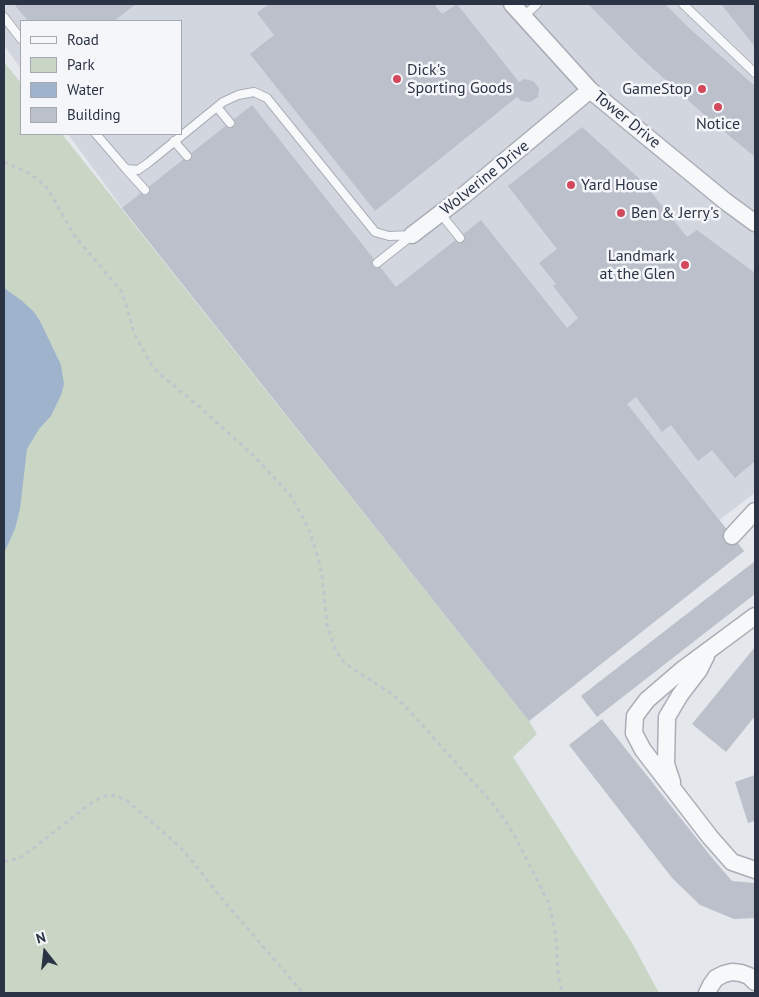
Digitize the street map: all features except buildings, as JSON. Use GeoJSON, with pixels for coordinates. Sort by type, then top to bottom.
{"type":"FeatureCollection","features":[{"type":"Feature","properties":{"kind":"street","name":"Tower Drive"},"geometry":{"type":"LineString","coordinates":[[512,4],[590,90],[725,201],[755,223]]}},
{"type":"Feature","properties":{"kind":"street","name":"Wolverine Drive"},"geometry":{"type":"LineString","coordinates":[[412,235],[590,90]]}},
{"type":"Feature","properties":{"kind":"street"},"geometry":{"type":"LineString","coordinates":[[732,536],[755,511]]}},
{"type":"Feature","properties":{"kind":"street"},"geometry":{"type":"LineString","coordinates":[[755,616],[682,670],[647,700],[635,716],[634,733],[643,750],[710,837],[732,862],[755,870]]}},
{"type":"Feature","properties":{"kind":"street"},"geometry":{"type":"LineString","coordinates":[[675,791],[666,764],[667,717],[680,695],[699,670],[710,650]]}},
{"type":"Feature","properties":{"kind":"street"},"geometry":{"type":"LineString","coordinates":[[707,993],[716,978],[732,972],[749,976],[755,982]]}},
{"type":"Feature","properties":{"kind":"lane"},"geometry":{"type":"LineString","coordinates":[[523,16],[537,4]]}},
{"type":"Feature","properties":{"kind":"lane"},"geometry":{"type":"LineString","coordinates":[[683,4],[755,73]]}},
{"type":"Feature","properties":{"kind":"lane"},"geometry":{"type":"LineString","coordinates":[[4,16],[20,38]]}},
{"type":"Feature","properties":{"kind":"lane"},"geometry":{"type":"LineString","coordinates":[[182,135],[223,102],[238,95],[254,92],[267,98],[375,232],[390,236],[412,235]]}},
{"type":"Feature","properties":{"kind":"lane"},"geometry":{"type":"LineString","coordinates":[[217,107],[230,123]]}},
{"type":"Feature","properties":{"kind":"lane"},"geometry":{"type":"LineString","coordinates":[[97,135],[144,190]]}},
{"type":"Feature","properties":{"kind":"lane"},"geometry":{"type":"LineString","coordinates":[[126,169],[138,170],[182,135]]}},
{"type":"Feature","properties":{"kind":"lane"},"geometry":{"type":"LineString","coordinates":[[174,141],[188,156]]}},
{"type":"Feature","properties":{"kind":"lane"},"geometry":{"type":"LineString","coordinates":[[440,214],[460,238]]}},
{"type":"Feature","properties":{"kind":"lane","name":"Wolverine Drive"},"geometry":{"type":"LineString","coordinates":[[377,263],[412,235]]}},
{"type":"Feature","properties":{"kind":"path"},"geometry":{"type":"LineString","coordinates":[[4,162],[25,171],[39,180],[48,189],[78,240],[120,291],[126,304],[134,333],[152,366],[256,458],[291,496],[308,527],[316,548],[322,574],[327,625],[335,648],[350,667],[392,694],[406,706],[441,747],[482,790],[504,819],[516,838],[549,904],[556,935],[558,971],[563,993]]}},
{"type":"Feature","properties":{"kind":"path"},"geometry":{"type":"LineString","coordinates":[[4,861],[17,859],[26,854],[73,816],[97,800],[110,795],[126,800],[178,845],[303,993]]}},
{"type":"Feature","properties":{"kind":"shaded area"},"geometry":{"type":"Polygon","coordinates":[[[4,4],[755,4],[755,493],[719,520],[744,551],[529,721],[122,208],[69,135],[182,135],[182,20],[20,20],[20,68],[4,45],[4,4]]]}},
{"type":"Feature","properties":{"kind":"green space"},"geometry":{"type":"Polygon","coordinates":[[[4,62],[20,82],[20,135],[63,135],[529,721],[537,734],[513,757],[632,943],[659,993],[4,993],[4,62]]]}},
{"type":"Feature","properties":{"kind":"water"},"geometry":{"type":"Polygon","coordinates":[[[4,288],[21,300],[34,312],[40,321],[61,365],[64,384],[51,416],[39,429],[27,449],[20,509],[15,529],[4,553],[4,288]]]}},
{"type":"Feature","properties":{"kind":"place","name":"Dick's Sporting Goods"},"geometry":{"type":"Point","coordinates":[397,79]}},
{"type":"Feature","properties":{"kind":"place","name":"GameStop"},"geometry":{"type":"Point","coordinates":[702,89]}},
{"type":"Feature","properties":{"kind":"place","name":"Notice"},"geometry":{"type":"Point","coordinates":[718,107]}},
{"type":"Feature","properties":{"kind":"place","name":"Yard House"},"geometry":{"type":"Point","coordinates":[571,185]}},
{"type":"Feature","properties":{"kind":"place","name":"Ben & Jerry's"},"geometry":{"type":"Point","coordinates":[621,213]}},
{"type":"Feature","properties":{"kind":"place","name":"Landmark at the Glen"},"geometry":{"type":"Point","coordinates":[685,265]}}]}
